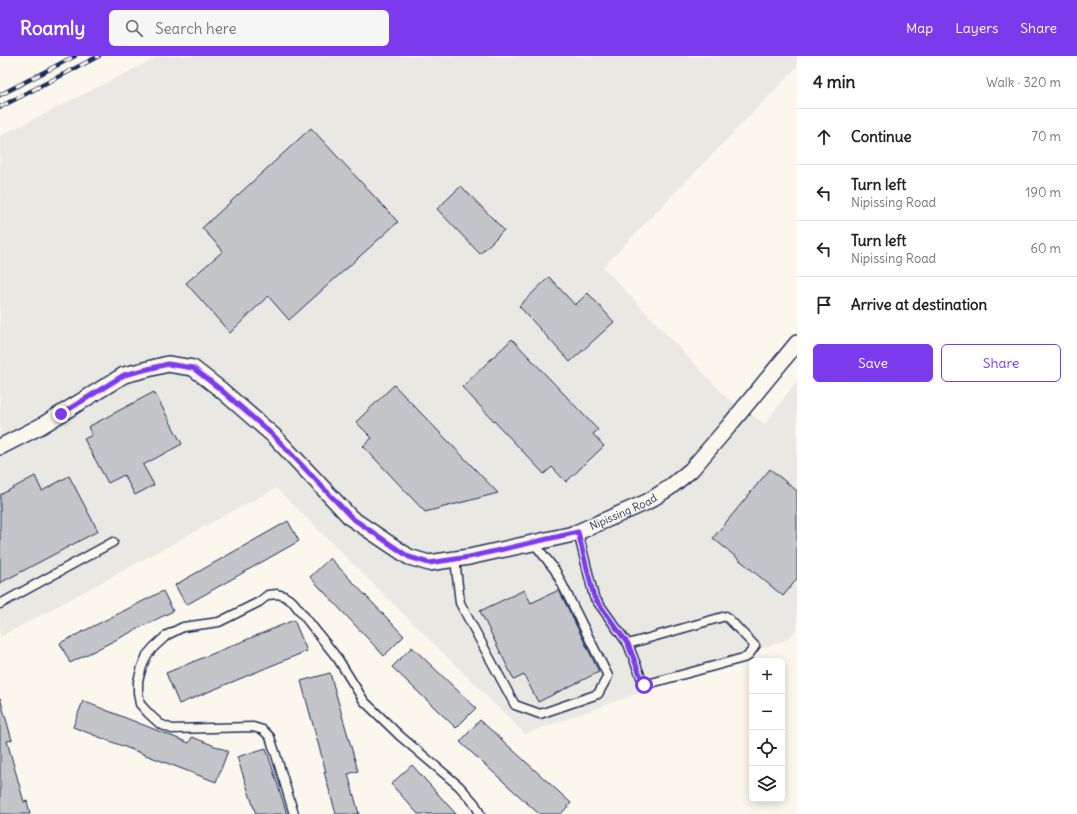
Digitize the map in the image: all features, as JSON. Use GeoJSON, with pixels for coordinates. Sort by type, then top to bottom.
{"type":"FeatureCollection","features":[{"type":"Feature","properties":{"kind":"street","name":"Nipissing Road"},"geometry":{"type":"LineString","coordinates":[[0,447],[41,426],[124,375],[168,364],[193,368],[220,389],[274,436],[352,518],[409,557],[429,563],[534,543],[578,532],[648,502],[669,488],[691,470],[797,343]]}},
{"type":"Feature","properties":{"kind":"lane"},"geometry":{"type":"LineString","coordinates":[[578,532],[594,597],[628,644],[644,685],[747,657],[755,646],[726,616],[628,644]]}},
{"type":"Feature","properties":{"kind":"lane"},"geometry":{"type":"LineString","coordinates":[[0,604],[113,542]]}},
{"type":"Feature","properties":{"kind":"lane"},"geometry":{"type":"LineString","coordinates":[[455,559],[460,603],[515,705],[540,714],[598,694],[608,676],[555,570],[534,543]]}},
{"type":"Feature","properties":{"kind":"lane"},"geometry":{"type":"LineString","coordinates":[[294,814],[270,737],[263,730],[253,727],[172,729],[160,724],[149,714],[140,704],[138,692],[138,681],[147,655],[167,635],[183,628],[219,622],[259,602],[268,595],[277,594],[284,596],[292,602],[338,659],[364,701],[400,736],[459,786],[475,804],[480,814]]}},
{"type":"Feature","properties":{"kind":"shaded area"},"geometry":{"type":"Polygon","coordinates":[[[160,56],[797,56],[797,67],[603,267],[726,397],[765,424],[797,380],[797,629],[788,639],[525,734],[276,488],[0,637],[0,136],[160,56]]]}},
{"type":"Feature","properties":{"kind":"building"},"geometry":{"type":"Polygon","coordinates":[[[311,128],[398,222],[289,320],[268,296],[230,333],[186,283],[223,251],[202,228],[311,128]]]}},
{"type":"Feature","properties":{"kind":"building"},"geometry":{"type":"Polygon","coordinates":[[[461,186],[504,230],[480,254],[437,209],[461,186]]]}},
{"type":"Feature","properties":{"kind":"building"},"geometry":{"type":"Polygon","coordinates":[[[549,277],[575,305],[588,293],[614,322],[570,362],[519,306],[549,277]]]}},
{"type":"Feature","properties":{"kind":"building"},"geometry":{"type":"Polygon","coordinates":[[[512,339],[598,430],[593,434],[604,446],[566,482],[552,467],[544,474],[462,387],[512,339]]]}},
{"type":"Feature","properties":{"kind":"building"},"geometry":{"type":"Polygon","coordinates":[[[394,385],[498,493],[425,512],[363,446],[372,438],[356,422],[394,385]]]}},
{"type":"Feature","properties":{"kind":"building"},"geometry":{"type":"Polygon","coordinates":[[[154,392],[182,444],[143,465],[154,485],[135,495],[124,475],[108,483],[84,439],[92,435],[88,427],[154,392]]]}},
{"type":"Feature","properties":{"kind":"building"},"geometry":{"type":"Polygon","coordinates":[[[770,469],[797,491],[797,579],[783,596],[713,538],[770,469]]]}},
{"type":"Feature","properties":{"kind":"building"},"geometry":{"type":"Polygon","coordinates":[[[35,476],[42,491],[69,476],[98,531],[0,583],[0,495],[35,476]]]}},
{"type":"Feature","properties":{"kind":"building"},"geometry":{"type":"Polygon","coordinates":[[[288,521],[299,541],[186,605],[175,585],[288,521]]]}},
{"type":"Feature","properties":{"kind":"building"},"geometry":{"type":"Polygon","coordinates":[[[330,558],[404,636],[384,656],[310,577],[330,558]]]}},
{"type":"Feature","properties":{"kind":"building"},"geometry":{"type":"Polygon","coordinates":[[[524,590],[531,603],[559,590],[599,672],[538,702],[524,675],[514,680],[480,611],[524,590]]]}},
{"type":"Feature","properties":{"kind":"building"},"geometry":{"type":"Polygon","coordinates":[[[163,591],[173,611],[70,663],[60,643],[163,591]]]}},
{"type":"Feature","properties":{"kind":"building"},"geometry":{"type":"Polygon","coordinates":[[[294,620],[307,651],[179,704],[166,673],[294,620]]]}},
{"type":"Feature","properties":{"kind":"building"},"geometry":{"type":"Polygon","coordinates":[[[412,647],[476,708],[456,728],[392,667],[412,647]]]}},
{"type":"Feature","properties":{"kind":"building"},"geometry":{"type":"Polygon","coordinates":[[[330,673],[358,771],[348,774],[359,814],[336,814],[301,681],[330,673]]]}},
{"type":"Feature","properties":{"kind":"building"},"geometry":{"type":"Polygon","coordinates":[[[0,698],[12,740],[7,741],[24,802],[27,801],[30,814],[0,814],[0,698]]]}},
{"type":"Feature","properties":{"kind":"building"},"geometry":{"type":"Polygon","coordinates":[[[83,701],[189,743],[192,737],[228,751],[216,782],[73,727],[83,701]]]}},
{"type":"Feature","properties":{"kind":"building"},"geometry":{"type":"Polygon","coordinates":[[[480,720],[571,803],[561,814],[539,814],[460,742],[480,720]]]}},
{"type":"Feature","properties":{"kind":"building"},"geometry":{"type":"Polygon","coordinates":[[[266,748],[287,814],[256,814],[237,757],[266,748]]]}},
{"type":"Feature","properties":{"kind":"building"},"geometry":{"type":"Polygon","coordinates":[[[412,765],[456,814],[418,814],[391,784],[412,765]]]}},
{"type":"Feature","properties":{"kind":"railway"},"geometry":{"type":"LineString","coordinates":[[0,95],[75,56]]}},
{"type":"Feature","properties":{"kind":"railway"},"geometry":{"type":"LineString","coordinates":[[0,107],[99,56]]}},
{"type":"Feature","properties":{"kind":"route"},"geometry":{"type":"LineString","coordinates":[[61,414],[124,375],[168,364],[193,368],[220,389],[274,436],[352,518],[409,557],[429,563],[469,557],[578,532],[594,597],[628,644],[644,685]]}}]}
